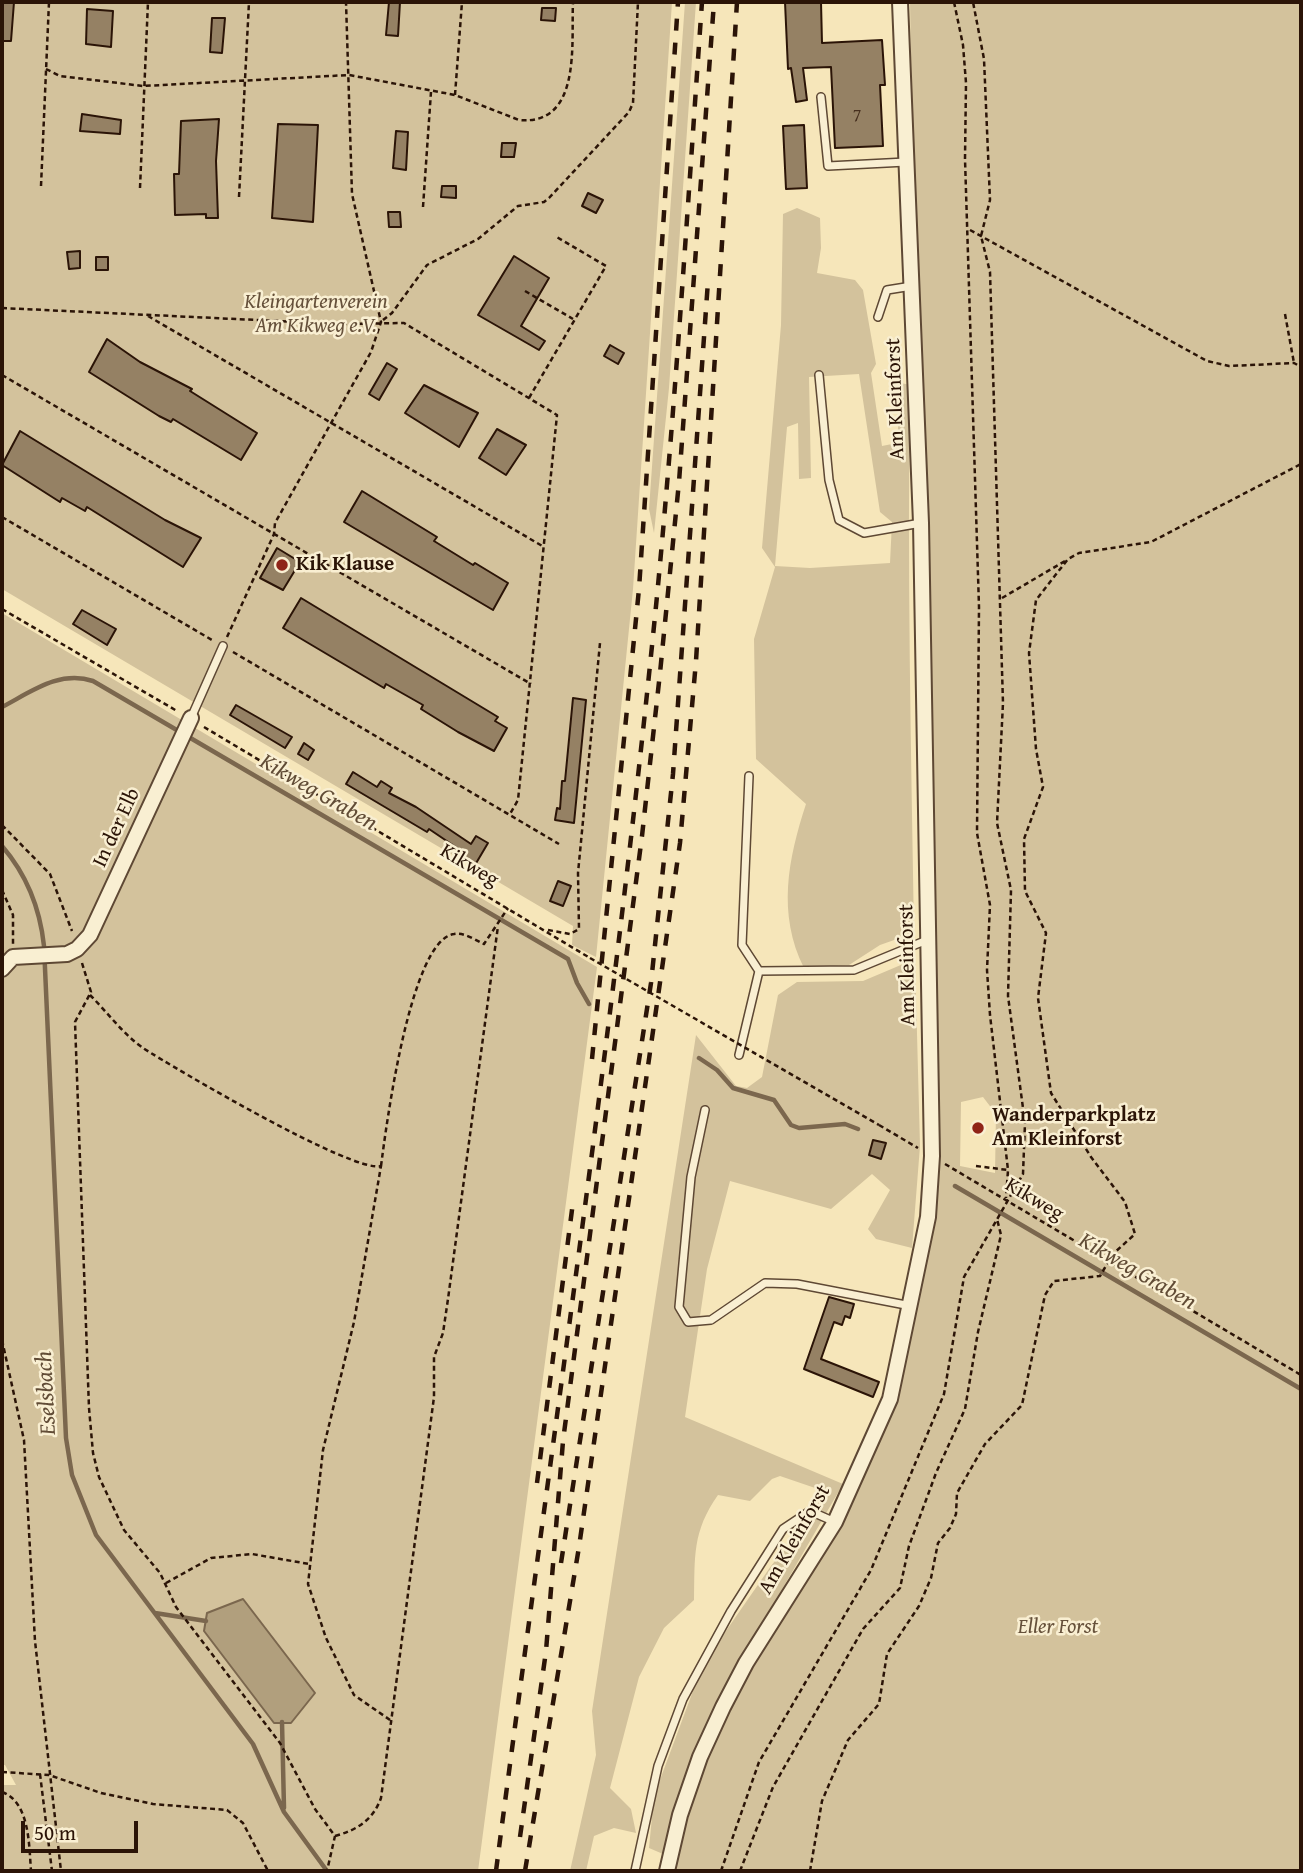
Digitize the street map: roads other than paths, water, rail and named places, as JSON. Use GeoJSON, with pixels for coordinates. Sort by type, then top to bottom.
{"type":"FeatureCollection","features":[{"type":"Feature","properties":{"kind":"street","name":"Am Kleinforst"},"geometry":{"type":"LineString","coordinates":[[667,1871],[684,1803],[700,1757],[723,1707],[746,1663],[835,1522],[890,1399],[928,1216],[928,940],[921,523],[900,2]]}},
{"type":"Feature","properties":{"kind":"street","name":"In der Elb"},"geometry":{"type":"LineString","coordinates":[[2,969],[19,956],[62,954],[79,948],[98,920],[186,728]]}},
{"type":"Feature","properties":{"kind":"lane"},"geometry":{"type":"LineString","coordinates":[[821,97],[828,166],[893,160],[906,162]]}},
{"type":"Feature","properties":{"kind":"lane"},"geometry":{"type":"LineString","coordinates":[[878,317],[887,290],[913,286]]}},
{"type":"Feature","properties":{"kind":"lane"},"geometry":{"type":"LineString","coordinates":[[820,375],[829,480],[839,520],[864,533],[921,523]]}},
{"type":"Feature","properties":{"kind":"lane","name":"In der Elb"},"geometry":{"type":"LineString","coordinates":[[186,728],[223,646]]}},
{"type":"Feature","properties":{"kind":"lane"},"geometry":{"type":"LineString","coordinates":[[739,1055],[759,971],[741,945],[749,776]]}},
{"type":"Feature","properties":{"kind":"lane"},"geometry":{"type":"LineString","coordinates":[[759,971],[854,970],[928,940]]}},
{"type":"Feature","properties":{"kind":"lane"},"geometry":{"type":"LineString","coordinates":[[705,1110],[691,1177],[680,1307],[688,1322],[711,1320],[765,1283],[797,1284],[911,1306]]}},
{"type":"Feature","properties":{"kind":"lane"},"geometry":{"type":"LineString","coordinates":[[635,1871],[663,1755],[683,1699],[731,1611],[783,1529],[810,1511],[835,1522]]}},
{"type":"Feature","properties":{"kind":"waterway","name":"Kikweg Graben"},"geometry":{"type":"LineString","coordinates":[[2,707],[57,680],[81,678],[93,681],[568,959],[589,1004]]}},
{"type":"Feature","properties":{"kind":"waterway","name":"Eselsbach"},"geometry":{"type":"LineString","coordinates":[[2,846],[19,869],[31,893],[44,946],[66,1438],[72,1475],[96,1535],[253,1744],[284,1812],[327,1871]]}},
{"type":"Feature","properties":{"kind":"waterway","name":"Kikweg Graben"},"geometry":{"type":"LineString","coordinates":[[699,1058],[717,1070],[733,1088],[774,1100],[791,1125],[799,1128],[845,1124],[858,1129]]}},
{"type":"Feature","properties":{"kind":"waterway","name":"Kikweg Graben"},"geometry":{"type":"LineString","coordinates":[[955,1186],[1301,1389]]}},
{"type":"Feature","properties":{"kind":"waterway"},"geometry":{"type":"LineString","coordinates":[[155,1613],[206,1621]]}},
{"type":"Feature","properties":{"kind":"waterway"},"geometry":{"type":"LineString","coordinates":[[282,1722],[284,1808]]}},
{"type":"Feature","properties":{"kind":"railway"},"geometry":{"type":"LineString","coordinates":[[592,1059],[639,589],[678,2]]}},
{"type":"Feature","properties":{"kind":"railway"},"geometry":{"type":"LineString","coordinates":[[496,1871],[602,1075],[640,756],[670,448],[702,2]]}},
{"type":"Feature","properties":{"kind":"railway"},"geometry":{"type":"LineString","coordinates":[[520,1837],[546,1651],[563,1441],[642,836],[660,673],[679,482],[714,2]]}},
{"type":"Feature","properties":{"kind":"railway"},"geometry":{"type":"LineString","coordinates":[[525,1871],[579,1547],[680,843],[696,661],[737,2]]}},
{"type":"Feature","properties":{"kind":"railway"},"geometry":{"type":"LineString","coordinates":[[561,1563],[651,983],[673,774],[708,281]]}},
{"type":"Feature","properties":{"kind":"railway"},"geometry":{"type":"LineString","coordinates":[[537,1483],[573,1202]]}},
{"type":"Feature","properties":{"kind":"place","name":"Kik Klause"},"geometry":{"type":"Point","coordinates":[282,565]}},
{"type":"Feature","properties":{"kind":"place","name":"Wanderparkplatz Am Kleinforst"},"geometry":{"type":"Point","coordinates":[978,1128]}},
{"type":"Feature","properties":{"kind":"park label","name":"Kleingartenverein Am Kikweg e.V."},"geometry":{"type":"Point","coordinates":[316,315]}},
{"type":"Feature","properties":{"kind":"park label","name":"Eller Forst"},"geometry":{"type":"Point","coordinates":[1058,1628]}}]}
